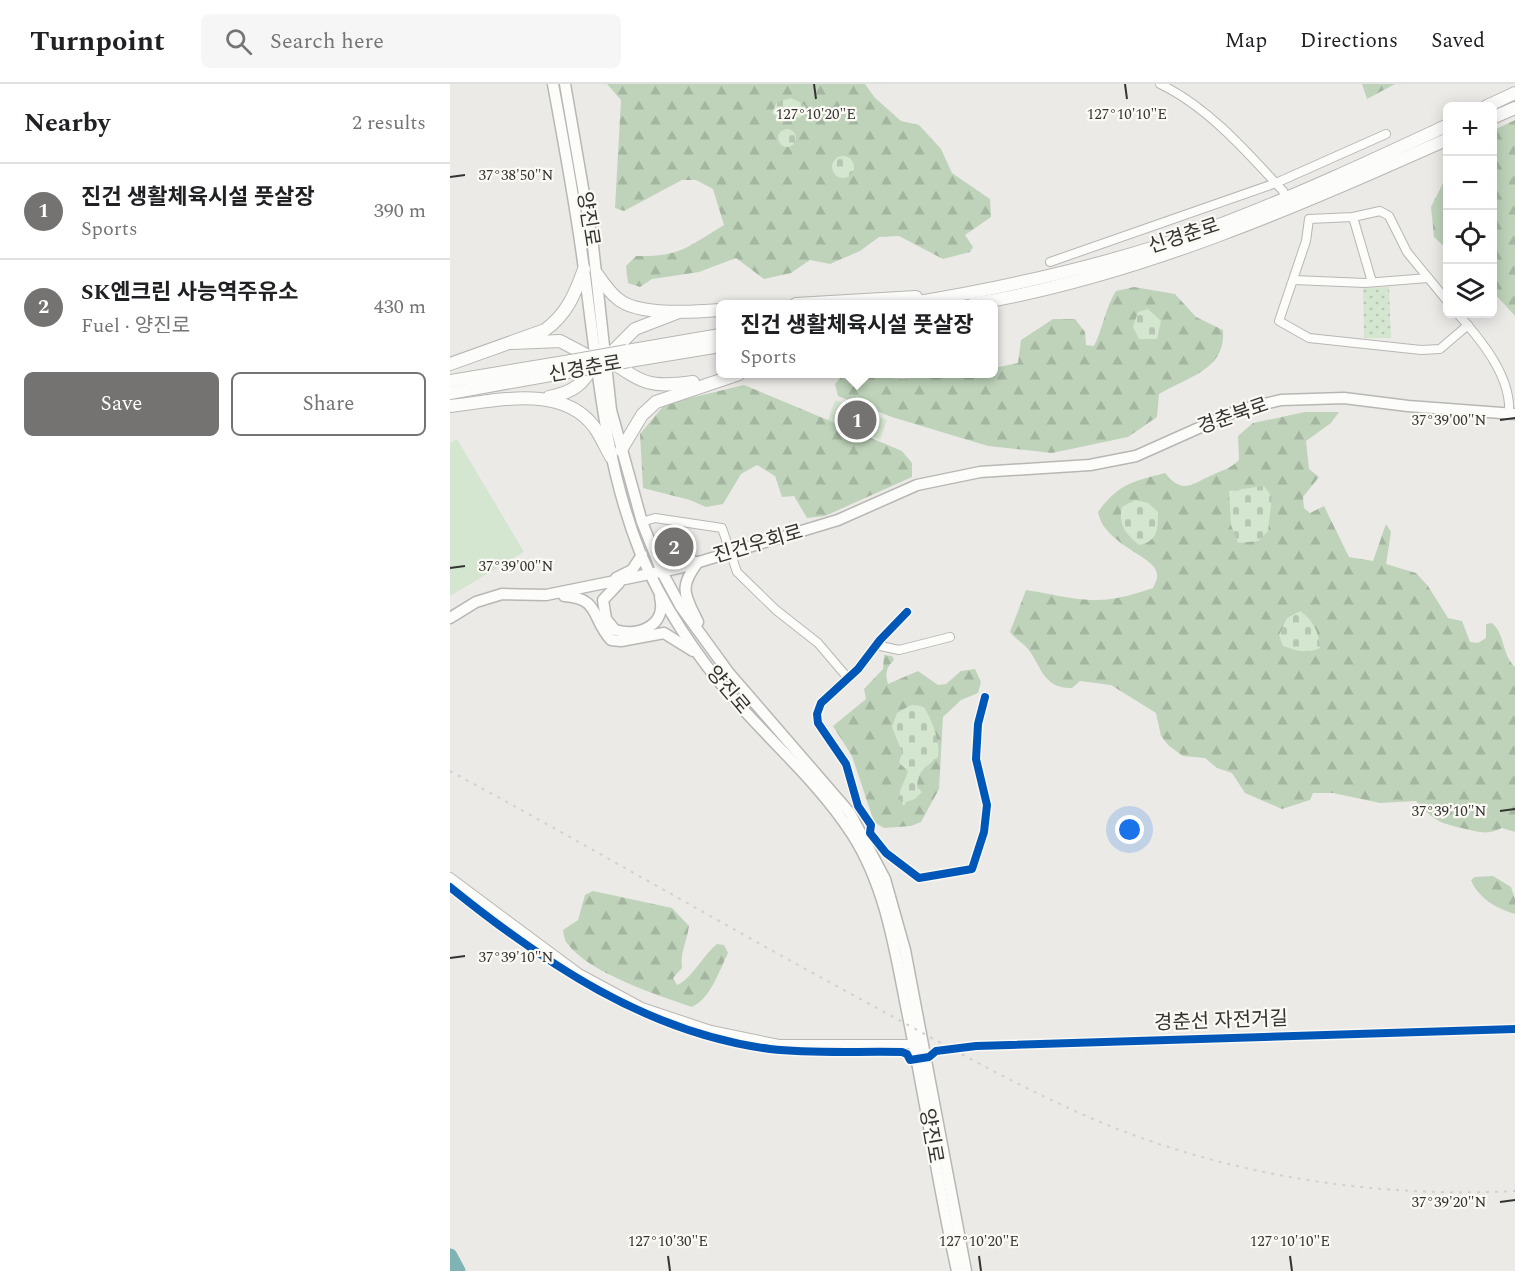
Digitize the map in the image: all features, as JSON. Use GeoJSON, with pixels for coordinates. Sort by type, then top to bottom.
{"type":"FeatureCollection","features":[{"type":"Feature","properties":{"kind":"highway"},"geometry":{"type":"LineString","coordinates":[[1495,102],[1515,93]]}},
{"type":"Feature","properties":{"kind":"highway"},"geometry":{"type":"LineString","coordinates":[[1497,116],[1515,108]]}},
{"type":"Feature","properties":{"kind":"highway","name":"신경춘로"},"geometry":{"type":"LineString","coordinates":[[975,298],[1212,228],[1295,195],[1443,127]]}},
{"type":"Feature","properties":{"kind":"highway","name":"신경춘로"},"geometry":{"type":"LineString","coordinates":[[952,300],[975,298],[1000,300],[1157,257],[1248,225],[1443,141]]}},
{"type":"Feature","properties":{"kind":"highway"},"geometry":{"type":"LineString","coordinates":[[450,364],[512,343],[545,330],[557,322],[569,307],[584,269]]}},
{"type":"Feature","properties":{"kind":"highway"},"geometry":{"type":"LineString","coordinates":[[597,274],[620,301],[634,306],[679,312],[716,310]]}},
{"type":"Feature","properties":{"kind":"highway"},"geometry":{"type":"LineString","coordinates":[[915,300],[975,298]]}},
{"type":"Feature","properties":{"kind":"highway"},"geometry":{"type":"LineString","coordinates":[[450,406],[542,398],[562,394],[578,387],[601,359],[635,329],[679,312]]}},
{"type":"Feature","properties":{"kind":"highway","name":"신경춘로"},"geometry":{"type":"LineString","coordinates":[[450,393],[716,336]]}},
{"type":"Feature","properties":{"kind":"highway"},"geometry":{"type":"LineString","coordinates":[[512,343],[560,341],[601,359],[640,381],[654,385],[672,385],[717,378]]}},
{"type":"Feature","properties":{"kind":"highway","name":"신경춘로"},"geometry":{"type":"LineString","coordinates":[[628,356],[716,346]]}},
{"type":"Feature","properties":{"kind":"highway","name":"신경춘로"},"geometry":{"type":"LineString","coordinates":[[450,381],[572,366]]}},
{"type":"Feature","properties":{"kind":"highway"},"geometry":{"type":"LineString","coordinates":[[542,398],[558,401],[577,410],[616,454],[642,415],[656,402],[727,378]]}},
{"type":"Feature","properties":{"kind":"main road","name":"양진로"},"geometry":{"type":"LineString","coordinates":[[553,84],[629,522],[658,591],[700,657],[734,699],[824,795],[854,836],[877,884],[918,1045],[966,1271]]}},
{"type":"Feature","properties":{"kind":"main road","name":"양진로"},"geometry":{"type":"LineString","coordinates":[[565,84],[597,274],[601,359]]}},
{"type":"Feature","properties":{"kind":"main road","name":"경춘북로"},"geometry":{"type":"LineString","coordinates":[[957,476],[1090,465],[1136,456],[1239,410],[1281,400],[1344,398],[1408,406],[1512,414]]}},
{"type":"Feature","properties":{"kind":"main road","name":"양진로"},"geometry":{"type":"LineString","coordinates":[[616,454],[663,572],[681,607],[729,673],[834,792],[850,813],[874,858],[897,916],[957,1271]]}},
{"type":"Feature","properties":{"kind":"main road","name":"진건우회로"},"geometry":{"type":"LineString","coordinates":[[450,618],[476,602],[502,594],[546,596],[663,572],[838,520],[917,485],[957,476]]}},
{"type":"Feature","properties":{"kind":"main road"},"geometry":{"type":"LineString","coordinates":[[651,543],[672,559],[698,562]]}},
{"type":"Feature","properties":{"kind":"main road"},"geometry":{"type":"LineString","coordinates":[[598,586],[632,570],[642,555]]}},
{"type":"Feature","properties":{"kind":"main road"},"geometry":{"type":"LineString","coordinates":[[698,562],[687,576],[684,586],[702,637]]}},
{"type":"Feature","properties":{"kind":"main road"},"geometry":{"type":"LineString","coordinates":[[622,581],[611,589],[603,600],[606,619],[611,627],[621,632],[654,625],[660,618],[663,607],[658,591]]}},
{"type":"Feature","properties":{"kind":"main road"},"geometry":{"type":"LineString","coordinates":[[546,596],[582,597],[593,608],[603,631],[611,640],[621,641],[664,633],[685,644],[700,657]]}},
{"type":"Feature","properties":{"kind":"street"},"geometry":{"type":"LineString","coordinates":[[1160,84],[1182,94],[1245,150],[1280,187]]}},
{"type":"Feature","properties":{"kind":"street"},"geometry":{"type":"LineString","coordinates":[[1050,261],[1280,187],[1386,134]]}},
{"type":"Feature","properties":{"kind":"street"},"geometry":{"type":"LineString","coordinates":[[1443,296],[1407,252],[1389,216],[1380,211],[1353,217],[1307,216],[1294,280],[1279,321],[1309,338],[1421,350],[1440,349],[1468,325]]}},
{"type":"Feature","properties":{"kind":"street"},"geometry":{"type":"LineString","coordinates":[[1353,217],[1372,282]]}},
{"type":"Feature","properties":{"kind":"street"},"geometry":{"type":"LineString","coordinates":[[1294,280],[1372,282],[1428,278]]}},
{"type":"Feature","properties":{"kind":"street"},"geometry":{"type":"LineString","coordinates":[[1462,318],[1492,358],[1510,396],[1512,414]]}},
{"type":"Feature","properties":{"kind":"street"},"geometry":{"type":"LineString","coordinates":[[642,522],[656,518],[722,528],[737,572],[776,610],[818,643],[848,677]]}},
{"type":"Feature","properties":{"kind":"street"},"geometry":{"type":"LineString","coordinates":[[907,612],[876,645],[858,669],[821,703],[817,714],[818,723],[846,764],[858,806],[871,825],[870,833],[887,854],[919,878],[972,869],[984,832],[987,805],[976,759],[978,724],[984,697]]}},
{"type":"Feature","properties":{"kind":"street"},"geometry":{"type":"LineString","coordinates":[[876,645],[899,650],[928,640],[950,637]]}},
{"type":"Feature","properties":{"kind":"street"},"geometry":{"type":"LineString","coordinates":[[874,858],[887,854]]}},
{"type":"Feature","properties":{"kind":"street"},"geometry":{"type":"LineString","coordinates":[[450,877],[579,974],[653,1010],[711,1030],[779,1044],[918,1045]]}},
{"type":"Feature","properties":{"kind":"green space"},"geometry":{"type":"Polygon","coordinates":[[[607,84],[865,84],[875,98],[901,121],[919,125],[941,149],[952,173],[990,199],[991,217],[965,235],[973,247],[970,252],[943,259],[899,236],[879,237],[860,251],[830,264],[810,260],[791,273],[764,279],[736,258],[699,272],[652,279],[640,287],[628,283],[626,266],[636,256],[664,255],[683,249],[724,225],[713,189],[696,180],[682,180],[624,211],[615,208],[621,100],[607,84]]]}},
{"type":"Feature","properties":{"kind":"green space"},"geometry":{"type":"Polygon","coordinates":[[[1362,84],[1395,84],[1367,99],[1362,84]]]}},
{"type":"Feature","properties":{"kind":"green space"},"geometry":{"type":"Polygon","coordinates":[[[791,98],[805,105],[807,113],[799,118],[789,114],[780,119],[772,113],[777,102],[791,98]]]}},
{"type":"Feature","properties":{"kind":"green space"},"geometry":{"type":"Polygon","coordinates":[[[1515,120],[1515,316],[1497,296],[1497,129],[1515,120]]]}},
{"type":"Feature","properties":{"kind":"green space"},"geometry":{"type":"Polygon","coordinates":[[[787,129],[793,132],[796,138],[793,144],[787,147],[781,144],[778,138],[781,132],[787,129]]]}},
{"type":"Feature","properties":{"kind":"green space"},"geometry":{"type":"Polygon","coordinates":[[[843,156],[851,159],[854,167],[851,175],[843,178],[835,175],[832,167],[835,159],[843,156]]]}},
{"type":"Feature","properties":{"kind":"green space"},"geometry":{"type":"Polygon","coordinates":[[[1443,183],[1443,245],[1434,237],[1431,207],[1443,183]]]}},
{"type":"Feature","properties":{"kind":"green space"},"geometry":{"type":"Polygon","coordinates":[[[1134,287],[1175,294],[1196,317],[1223,330],[1222,343],[1212,363],[1159,394],[1157,417],[1128,437],[1052,453],[988,446],[892,417],[838,396],[835,384],[840,378],[998,378],[998,367],[1018,363],[1021,340],[1053,319],[1075,319],[1085,332],[1086,345],[1094,346],[1116,291],[1134,287]],[[1148,309],[1139,339],[1157,339],[1148,309]]]}},
{"type":"Feature","properties":{"kind":"green space"},"geometry":{"type":"Polygon","coordinates":[[[1389,287],[1391,338],[1364,338],[1363,288],[1389,287]]]}},
{"type":"Feature","properties":{"kind":"green space"},"geometry":{"type":"Polygon","coordinates":[[[1148,309],[1161,321],[1157,339],[1139,339],[1133,327],[1138,312],[1148,309]]]}},
{"type":"Feature","properties":{"kind":"green space"},"geometry":{"type":"Polygon","coordinates":[[[744,385],[902,451],[912,463],[912,477],[825,516],[807,518],[794,496],[782,497],[775,476],[757,465],[741,474],[723,504],[706,507],[690,500],[643,488],[640,434],[665,404],[744,385]]]}},
{"type":"Feature","properties":{"kind":"green space"},"geometry":{"type":"Polygon","coordinates":[[[835,400],[887,420],[880,440],[828,420],[835,400]]]}},
{"type":"Feature","properties":{"kind":"green space"},"geometry":{"type":"Polygon","coordinates":[[[1305,412],[1339,412],[1331,423],[1306,441],[1309,469],[1319,477],[1303,497],[1304,508],[1310,513],[1324,506],[1349,557],[1373,561],[1386,524],[1391,532],[1386,564],[1416,573],[1428,586],[1448,618],[1462,621],[1470,642],[1478,643],[1486,638],[1486,624],[1492,623],[1499,633],[1508,657],[1515,667],[1515,832],[1502,828],[1483,832],[1446,824],[1429,814],[1416,801],[1380,803],[1333,793],[1313,793],[1310,800],[1282,809],[1245,793],[1232,773],[1217,768],[1205,758],[1183,756],[1169,746],[1161,736],[1156,713],[1111,685],[1080,681],[1072,688],[1055,685],[1044,675],[1028,649],[1010,632],[1026,590],[1076,599],[1103,600],[1153,588],[1157,577],[1154,568],[1119,542],[1103,524],[1098,512],[1105,503],[1127,485],[1165,473],[1177,484],[1192,485],[1239,460],[1238,436],[1253,423],[1305,412]]]}},
{"type":"Feature","properties":{"kind":"green space"},"geometry":{"type":"Polygon","coordinates":[[[457,439],[524,552],[450,596],[450,443],[457,439]]]}},
{"type":"Feature","properties":{"kind":"green space"},"geometry":{"type":"Polygon","coordinates":[[[1264,486],[1272,497],[1268,531],[1258,541],[1238,543],[1231,525],[1229,491],[1264,486]]]}},
{"type":"Feature","properties":{"kind":"green space"},"geometry":{"type":"Polygon","coordinates":[[[1135,500],[1148,503],[1158,512],[1156,533],[1150,541],[1139,545],[1126,532],[1121,519],[1122,507],[1135,500]]]}},
{"type":"Feature","properties":{"kind":"green space"},"geometry":{"type":"Polygon","coordinates":[[[1300,611],[1314,627],[1320,648],[1302,651],[1283,646],[1279,635],[1287,618],[1300,611]]]}},
{"type":"Feature","properties":{"kind":"green space"},"geometry":{"type":"Polygon","coordinates":[[[884,655],[892,656],[894,660],[887,671],[888,684],[918,671],[938,685],[946,684],[961,671],[975,669],[981,682],[978,693],[961,700],[943,717],[939,789],[921,822],[911,826],[884,828],[874,822],[852,756],[833,726],[866,699],[864,689],[883,669],[884,655]]]}},
{"type":"Feature","properties":{"kind":"green space"},"geometry":{"type":"Polygon","coordinates":[[[911,705],[923,706],[935,730],[939,751],[938,757],[923,769],[919,777],[917,787],[922,792],[915,799],[906,802],[904,806],[900,794],[908,771],[899,763],[902,752],[892,727],[897,713],[911,705]]]}},
{"type":"Feature","properties":{"kind":"green space"},"geometry":{"type":"Polygon","coordinates":[[[1493,876],[1511,887],[1515,899],[1515,914],[1489,902],[1478,892],[1471,880],[1475,877],[1493,876]]]}},
{"type":"Feature","properties":{"kind":"green space"},"geometry":{"type":"Polygon","coordinates":[[[593,891],[672,908],[689,926],[682,968],[673,978],[677,985],[687,978],[717,944],[724,945],[728,953],[714,983],[699,1003],[692,1007],[625,982],[577,954],[566,942],[563,930],[578,920],[585,895],[593,891]]]}},
{"type":"Feature","properties":{"kind":"waterway"},"geometry":{"type":"LineString","coordinates":[[450,1256],[458,1271]]}},
{"type":"Feature","properties":{"kind":"railway"},"geometry":{"type":"LineString","coordinates":[[450,771],[961,1054],[1035,1092],[1113,1127],[1168,1147],[1282,1176],[1340,1185],[1399,1190],[1515,1191]]}},
{"type":"Feature","properties":{"kind":"cycle path"},"geometry":{"type":"LineString","coordinates":[[907,612],[880,640],[858,669],[821,703],[817,714],[818,723],[846,764],[858,806],[871,825],[870,833],[886,853],[919,878],[972,869],[984,832],[987,805],[976,759],[978,724],[985,697]]}},
{"type":"Feature","properties":{"kind":"cycle path","name":"경춘선 자전거길"},"geometry":{"type":"LineString","coordinates":[[450,887],[522,942],[560,967],[639,1011],[681,1028],[725,1041],[770,1049],[820,1052],[902,1052],[907,1054],[910,1060],[929,1057],[936,1051],[976,1046],[1515,1029]]}},
{"type":"Feature","properties":{"kind":"place","name":"진건 생활체육시설 풋살장"},"geometry":{"type":"Point","coordinates":[857,420]}},
{"type":"Feature","properties":{"kind":"place","name":"SK엔크린 사능역주유소"},"geometry":{"type":"Point","coordinates":[674,547]}}]}
